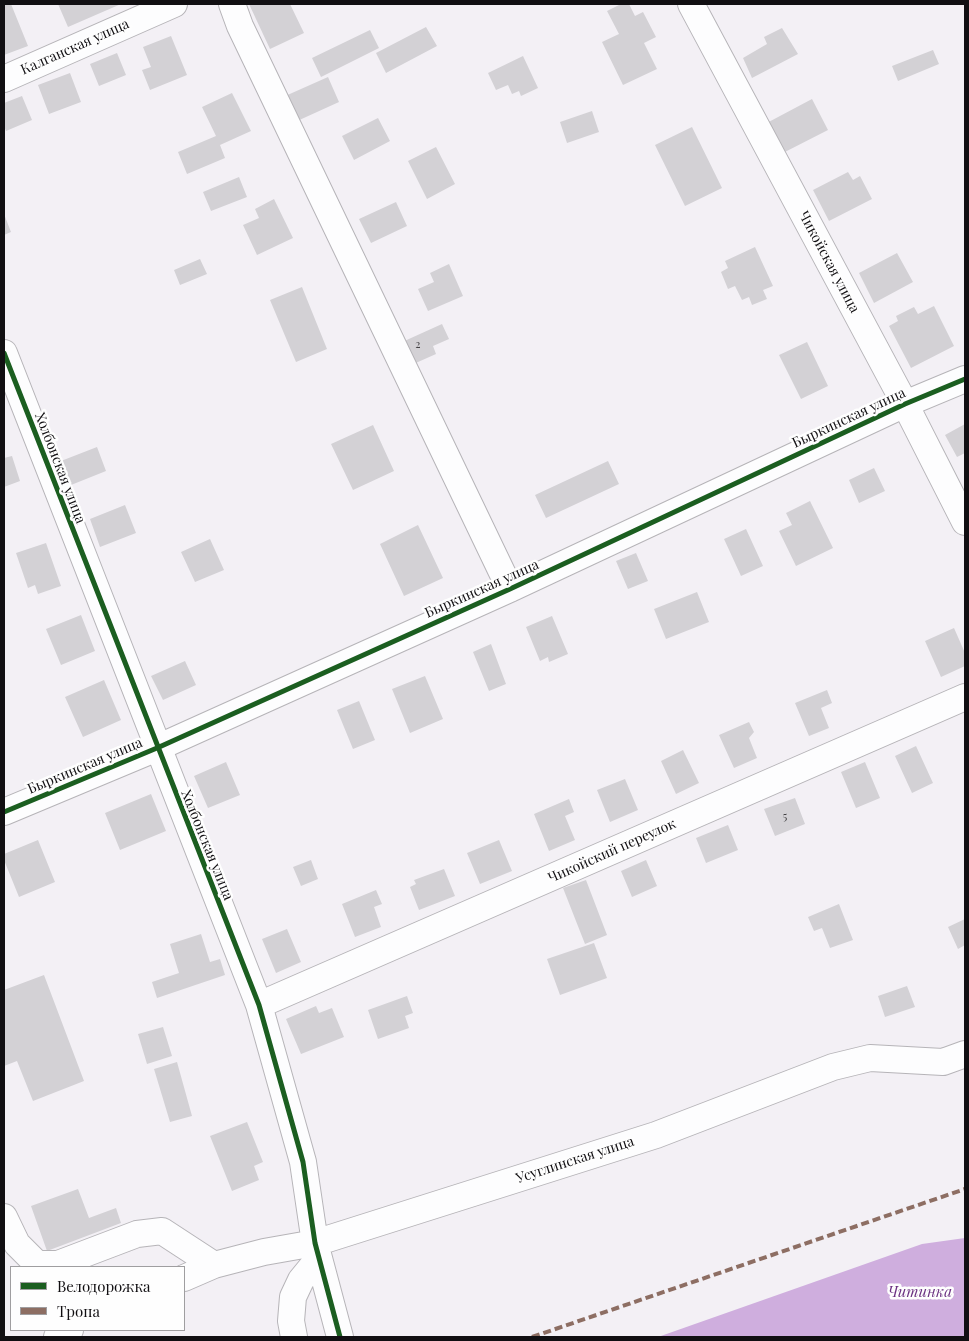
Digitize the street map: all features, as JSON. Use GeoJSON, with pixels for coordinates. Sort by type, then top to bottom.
{"type":"FeatureCollection","features":[{"type":"Feature","properties":{"kind":"street","name":"Калганская улица"},"geometry":{"type":"LineString","coordinates":[[4,79],[174,4]]}},
{"type":"Feature","properties":{"kind":"street"},"geometry":{"type":"LineString","coordinates":[[232,4],[240,26],[510,589]]}},
{"type":"Feature","properties":{"kind":"street","name":"Чикойская улица"},"geometry":{"type":"LineString","coordinates":[[691,4],[905,404],[965,522]]}},
{"type":"Feature","properties":{"kind":"street","name":"Холбонская улица"},"geometry":{"type":"LineString","coordinates":[[4,353],[258,1005],[303,1162],[317,1250],[340,1337]]}},
{"type":"Feature","properties":{"kind":"street","name":"Быркинская улица"},"geometry":{"type":"LineString","coordinates":[[4,812],[157,748],[510,589],[905,404],[965,379]]}},
{"type":"Feature","properties":{"kind":"street","name":"Чикойский переулок"},"geometry":{"type":"LineString","coordinates":[[258,1005],[965,697]]}},
{"type":"Feature","properties":{"kind":"street","name":"Усуглинская улица"},"geometry":{"type":"LineString","coordinates":[[185,1278],[214,1265],[264,1252],[317,1250],[656,1135],[833,1067],[870,1058],[943,1062],[965,1054]]}},
{"type":"Feature","properties":{"kind":"street"},"geometry":{"type":"LineString","coordinates":[[4,1217],[17,1244],[37,1264],[58,1264],[137,1234],[162,1231],[214,1265]]}},
{"type":"Feature","properties":{"kind":"street"},"geometry":{"type":"LineString","coordinates":[[294,1337],[290,1322],[293,1297],[317,1250]]}},
{"type":"Feature","properties":{"kind":"street"},"geometry":{"type":"LineString","coordinates":[[57,1337],[68,1331]]}},
{"type":"Feature","properties":{"kind":"water","name":"Читинка"},"geometry":{"type":"Polygon","coordinates":[[[965,1238],[965,1337],[658,1337],[922,1244],[965,1238]]]}},
{"type":"Feature","properties":{"kind":"building"},"geometry":{"type":"Polygon","coordinates":[[[4,4],[11,4],[28,46],[4,55],[4,4]]]}},
{"type":"Feature","properties":{"kind":"building"},"geometry":{"type":"Polygon","coordinates":[[[58,4],[121,4],[68,27],[58,4]]]}},
{"type":"Feature","properties":{"kind":"building"},"geometry":{"type":"Polygon","coordinates":[[[249,4],[290,4],[304,33],[270,49],[249,4]]]}},
{"type":"Feature","properties":{"kind":"building"},"geometry":{"type":"Polygon","coordinates":[[[621,4],[629,4],[635,16],[643,12],[656,37],[644,43],[657,69],[623,85],[602,42],[619,34],[607,11],[621,4]]]}},
{"type":"Feature","properties":{"kind":"building"},"geometry":{"type":"Polygon","coordinates":[[[426,27],[437,46],[386,73],[376,53],[426,27]]]}},
{"type":"Feature","properties":{"kind":"building"},"geometry":{"type":"Polygon","coordinates":[[[782,28],[798,54],[752,78],[743,58],[767,44],[764,37],[782,28]]]}},
{"type":"Feature","properties":{"kind":"building"},"geometry":{"type":"Polygon","coordinates":[[[370,30],[379,48],[321,77],[312,58],[370,30]]]}},
{"type":"Feature","properties":{"kind":"building"},"geometry":{"type":"Polygon","coordinates":[[[171,36],[187,75],[150,90],[142,70],[151,67],[143,47],[171,36]]]}},
{"type":"Feature","properties":{"kind":"building"},"geometry":{"type":"Polygon","coordinates":[[[933,50],[939,64],[898,81],[892,66],[933,50]]]}},
{"type":"Feature","properties":{"kind":"building"},"geometry":{"type":"Polygon","coordinates":[[[117,53],[126,75],[99,86],[90,64],[117,53]]]}},
{"type":"Feature","properties":{"kind":"building"},"geometry":{"type":"Polygon","coordinates":[[[523,56],[538,88],[521,96],[519,91],[512,94],[508,85],[496,90],[488,73],[523,56]]]}},
{"type":"Feature","properties":{"kind":"building"},"geometry":{"type":"Polygon","coordinates":[[[70,73],[81,102],[49,114],[38,85],[70,73]]]}},
{"type":"Feature","properties":{"kind":"building"},"geometry":{"type":"Polygon","coordinates":[[[328,77],[339,102],[295,122],[283,97],[328,77]]]}},
{"type":"Feature","properties":{"kind":"building"},"geometry":{"type":"Polygon","coordinates":[[[232,93],[251,131],[220,145],[225,158],[187,174],[178,152],[216,136],[202,107],[232,93]]]}},
{"type":"Feature","properties":{"kind":"building"},"geometry":{"type":"Polygon","coordinates":[[[22,96],[32,120],[6,131],[4,126],[4,103],[22,96]]]}},
{"type":"Feature","properties":{"kind":"building"},"geometry":{"type":"Polygon","coordinates":[[[812,99],[828,130],[779,155],[763,125],[812,99]]]}},
{"type":"Feature","properties":{"kind":"building"},"geometry":{"type":"Polygon","coordinates":[[[592,111],[599,132],[567,143],[560,122],[592,111]]]}},
{"type":"Feature","properties":{"kind":"building"},"geometry":{"type":"Polygon","coordinates":[[[378,118],[390,141],[354,160],[342,136],[378,118]]]}},
{"type":"Feature","properties":{"kind":"building"},"geometry":{"type":"Polygon","coordinates":[[[692,127],[722,188],[685,206],[655,145],[692,127]]]}},
{"type":"Feature","properties":{"kind":"building"},"geometry":{"type":"Polygon","coordinates":[[[436,147],[455,184],[427,199],[408,161],[436,147]]]}},
{"type":"Feature","properties":{"kind":"building"},"geometry":{"type":"Polygon","coordinates":[[[848,172],[853,180],[860,176],[872,199],[829,221],[813,190],[848,172]]]}},
{"type":"Feature","properties":{"kind":"building"},"geometry":{"type":"Polygon","coordinates":[[[239,177],[247,197],[211,211],[203,192],[239,177]]]}},
{"type":"Feature","properties":{"kind":"building"},"geometry":{"type":"Polygon","coordinates":[[[274,199],[293,238],[257,255],[243,225],[259,218],[255,209],[274,199]]]}},
{"type":"Feature","properties":{"kind":"building"},"geometry":{"type":"Polygon","coordinates":[[[396,202],[407,226],[371,243],[359,219],[396,202]]]}},
{"type":"Feature","properties":{"kind":"building"},"geometry":{"type":"Polygon","coordinates":[[[4,214],[11,232],[4,235],[4,214]]]}},
{"type":"Feature","properties":{"kind":"building"},"geometry":{"type":"Polygon","coordinates":[[[755,247],[773,286],[763,290],[767,299],[752,305],[749,297],[742,300],[735,286],[728,289],[721,272],[728,268],[725,261],[755,247]]]}},
{"type":"Feature","properties":{"kind":"building"},"geometry":{"type":"Polygon","coordinates":[[[897,253],[913,282],[874,303],[859,273],[897,253]]]}},
{"type":"Feature","properties":{"kind":"building"},"geometry":{"type":"Polygon","coordinates":[[[200,259],[207,274],[180,285],[174,270],[200,259]]]}},
{"type":"Feature","properties":{"kind":"building"},"geometry":{"type":"Polygon","coordinates":[[[449,264],[463,296],[428,311],[418,289],[434,282],[430,273],[449,264]]]}},
{"type":"Feature","properties":{"kind":"building"},"geometry":{"type":"Polygon","coordinates":[[[302,287],[327,349],[296,362],[270,300],[302,287]]]}},
{"type":"Feature","properties":{"kind":"building"},"geometry":{"type":"Polygon","coordinates":[[[934,306],[954,346],[911,368],[889,326],[898,321],[896,316],[914,307],[918,314],[934,306]]]}},
{"type":"Feature","properties":{"kind":"building"},"geometry":{"type":"Polygon","coordinates":[[[442,324],[449,339],[433,346],[436,354],[409,366],[400,343],[442,324]]]}},
{"type":"Feature","properties":{"kind":"building"},"geometry":{"type":"Polygon","coordinates":[[[807,342],[828,386],[801,399],[779,355],[807,342]]]}},
{"type":"Feature","properties":{"kind":"building"},"geometry":{"type":"Polygon","coordinates":[[[965,424],[965,453],[957,457],[945,435],[965,424]]]}},
{"type":"Feature","properties":{"kind":"building"},"geometry":{"type":"Polygon","coordinates":[[[373,425],[394,471],[353,490],[331,444],[373,425]]]}},
{"type":"Feature","properties":{"kind":"building"},"geometry":{"type":"Polygon","coordinates":[[[97,447],[106,471],[71,485],[61,461],[97,447]]]}},
{"type":"Feature","properties":{"kind":"building"},"geometry":{"type":"Polygon","coordinates":[[[12,456],[20,481],[4,487],[4,458],[12,456]]]}},
{"type":"Feature","properties":{"kind":"building"},"geometry":{"type":"Polygon","coordinates":[[[608,461],[619,484],[546,518],[535,495],[608,461]]]}},
{"type":"Feature","properties":{"kind":"building"},"geometry":{"type":"Polygon","coordinates":[[[874,468],[885,491],[859,503],[849,480],[874,468]]]}},
{"type":"Feature","properties":{"kind":"building"},"geometry":{"type":"Polygon","coordinates":[[[810,501],[833,548],[796,566],[779,531],[792,525],[786,513],[810,501]]]}},
{"type":"Feature","properties":{"kind":"building"},"geometry":{"type":"Polygon","coordinates":[[[125,505],[136,533],[100,547],[90,519],[125,505]]]}},
{"type":"Feature","properties":{"kind":"building"},"geometry":{"type":"Polygon","coordinates":[[[418,525],[443,578],[404,596],[380,544],[418,525]]]}},
{"type":"Feature","properties":{"kind":"building"},"geometry":{"type":"Polygon","coordinates":[[[746,529],[763,566],[741,576],[724,539],[746,529]]]}},
{"type":"Feature","properties":{"kind":"building"},"geometry":{"type":"Polygon","coordinates":[[[210,539],[224,570],[195,582],[181,552],[210,539]]]}},
{"type":"Feature","properties":{"kind":"building"},"geometry":{"type":"Polygon","coordinates":[[[46,543],[61,586],[38,594],[35,585],[28,588],[16,553],[46,543]]]}},
{"type":"Feature","properties":{"kind":"building"},"geometry":{"type":"Polygon","coordinates":[[[636,553],[648,581],[628,589],[616,561],[636,553]]]}},
{"type":"Feature","properties":{"kind":"building"},"geometry":{"type":"Polygon","coordinates":[[[697,592],[709,622],[666,639],[654,609],[697,592]]]}},
{"type":"Feature","properties":{"kind":"building"},"geometry":{"type":"Polygon","coordinates":[[[81,615],[95,651],[61,665],[46,629],[81,615]]]}},
{"type":"Feature","properties":{"kind":"building"},"geometry":{"type":"Polygon","coordinates":[[[552,616],[568,654],[549,662],[548,657],[540,661],[526,627],[552,616]]]}},
{"type":"Feature","properties":{"kind":"building"},"geometry":{"type":"Polygon","coordinates":[[[954,628],[965,653],[965,666],[941,677],[925,641],[954,628]]]}},
{"type":"Feature","properties":{"kind":"building"},"geometry":{"type":"Polygon","coordinates":[[[491,644],[506,684],[489,691],[473,652],[491,644]]]}},
{"type":"Feature","properties":{"kind":"building"},"geometry":{"type":"Polygon","coordinates":[[[185,661],[196,685],[163,700],[151,676],[185,661]]]}},
{"type":"Feature","properties":{"kind":"building"},"geometry":{"type":"Polygon","coordinates":[[[425,676],[443,719],[410,733],[392,689],[425,676]]]}},
{"type":"Feature","properties":{"kind":"building"},"geometry":{"type":"Polygon","coordinates":[[[104,680],[121,720],[83,737],[65,697],[104,680]]]}},
{"type":"Feature","properties":{"kind":"building"},"geometry":{"type":"Polygon","coordinates":[[[827,690],[832,703],[821,708],[829,728],[809,736],[795,703],[827,690]]]}},
{"type":"Feature","properties":{"kind":"building"},"geometry":{"type":"Polygon","coordinates":[[[359,701],[375,740],[353,749],[337,710],[359,701]]]}},
{"type":"Feature","properties":{"kind":"building"},"geometry":{"type":"Polygon","coordinates":[[[749,722],[754,732],[749,738],[757,758],[734,768],[719,735],[749,722]]]}},
{"type":"Feature","properties":{"kind":"building"},"geometry":{"type":"Polygon","coordinates":[[[916,746],[933,783],[912,793],[895,756],[916,746]]]}},
{"type":"Feature","properties":{"kind":"building"},"geometry":{"type":"Polygon","coordinates":[[[683,750],[699,783],[676,794],[661,761],[683,750]]]}},
{"type":"Feature","properties":{"kind":"building"},"geometry":{"type":"Polygon","coordinates":[[[226,762],[240,795],[208,808],[194,776],[226,762]]]}},
{"type":"Feature","properties":{"kind":"building"},"geometry":{"type":"Polygon","coordinates":[[[865,762],[880,798],[856,808],[841,772],[865,762]]]}},
{"type":"Feature","properties":{"kind":"building"},"geometry":{"type":"Polygon","coordinates":[[[625,779],[638,810],[610,822],[597,790],[625,779]]]}},
{"type":"Feature","properties":{"kind":"building"},"geometry":{"type":"Polygon","coordinates":[[[151,794],[166,831],[120,850],[105,813],[151,794]]]}},
{"type":"Feature","properties":{"kind":"building"},"geometry":{"type":"Polygon","coordinates":[[[795,798],[805,824],[775,836],[764,809],[795,798]]]}},
{"type":"Feature","properties":{"kind":"building"},"geometry":{"type":"Polygon","coordinates":[[[569,799],[574,812],[565,816],[575,840],[549,851],[534,814],[569,799]]]}},
{"type":"Feature","properties":{"kind":"building"},"geometry":{"type":"Polygon","coordinates":[[[728,825],[738,850],[706,863],[696,838],[728,825]]]}},
{"type":"Feature","properties":{"kind":"building"},"geometry":{"type":"Polygon","coordinates":[[[38,840],[55,882],[19,897],[4,860],[4,854],[38,840]]]}},
{"type":"Feature","properties":{"kind":"building"},"geometry":{"type":"Polygon","coordinates":[[[499,840],[512,871],[480,884],[467,853],[499,840]]]}},
{"type":"Feature","properties":{"kind":"building"},"geometry":{"type":"Polygon","coordinates":[[[311,860],[318,879],[301,886],[293,867],[311,860]]]}},
{"type":"Feature","properties":{"kind":"building"},"geometry":{"type":"Polygon","coordinates":[[[646,860],[657,886],[632,897],[621,871],[646,860]]]}},
{"type":"Feature","properties":{"kind":"building"},"geometry":{"type":"Polygon","coordinates":[[[444,869],[455,896],[419,910],[410,887],[416,884],[414,880],[444,869]]]}},
{"type":"Feature","properties":{"kind":"building"},"geometry":{"type":"Polygon","coordinates":[[[586,880],[607,935],[585,944],[563,888],[586,880]]]}},
{"type":"Feature","properties":{"kind":"building"},"geometry":{"type":"Polygon","coordinates":[[[376,890],[382,904],[374,907],[381,927],[355,937],[342,904],[376,890]]]}},
{"type":"Feature","properties":{"kind":"building"},"geometry":{"type":"Polygon","coordinates":[[[839,904],[853,940],[830,948],[822,928],[814,931],[808,917],[839,904]]]}},
{"type":"Feature","properties":{"kind":"building"},"geometry":{"type":"Polygon","coordinates":[[[965,919],[965,945],[958,949],[948,927],[965,919]]]}},
{"type":"Feature","properties":{"kind":"building"},"geometry":{"type":"Polygon","coordinates":[[[287,929],[301,962],[276,973],[262,939],[287,929]]]}},
{"type":"Feature","properties":{"kind":"building"},"geometry":{"type":"Polygon","coordinates":[[[201,934],[210,962],[220,959],[225,975],[157,998],[152,982],[179,973],[170,944],[201,934]]]}},
{"type":"Feature","properties":{"kind":"building"},"geometry":{"type":"Polygon","coordinates":[[[594,943],[607,978],[560,995],[547,959],[594,943]]]}},
{"type":"Feature","properties":{"kind":"building"},"geometry":{"type":"Polygon","coordinates":[[[44,975],[84,1081],[33,1101],[17,1061],[4,1066],[4,990],[44,975]]]}},
{"type":"Feature","properties":{"kind":"building"},"geometry":{"type":"Polygon","coordinates":[[[907,986],[915,1007],[885,1017],[878,996],[907,986]]]}},
{"type":"Feature","properties":{"kind":"building"},"geometry":{"type":"Polygon","coordinates":[[[407,996],[413,1013],[405,1016],[409,1028],[378,1039],[368,1010],[407,996]]]}},
{"type":"Feature","properties":{"kind":"building"},"geometry":{"type":"Polygon","coordinates":[[[316,1006],[319,1013],[332,1008],[344,1037],[301,1054],[286,1019],[316,1006]]]}},
{"type":"Feature","properties":{"kind":"building"},"geometry":{"type":"Polygon","coordinates":[[[163,1027],[172,1056],[147,1064],[138,1034],[163,1027]]]}},
{"type":"Feature","properties":{"kind":"building"},"geometry":{"type":"Polygon","coordinates":[[[177,1062],[192,1116],[170,1122],[154,1069],[177,1062]]]}},
{"type":"Feature","properties":{"kind":"building"},"geometry":{"type":"Polygon","coordinates":[[[247,1122],[263,1162],[254,1166],[259,1180],[232,1191],[210,1136],[247,1122]]]}},
{"type":"Feature","properties":{"kind":"building"},"geometry":{"type":"Polygon","coordinates":[[[78,1189],[89,1218],[116,1208],[121,1223],[47,1251],[31,1206],[78,1189]]]}},
{"type":"Feature","properties":{"kind":"marked path"},"geometry":{"type":"LineString","coordinates":[[532,1337],[965,1189]]}},
{"type":"Feature","properties":{"kind":"cycle path"},"geometry":{"type":"LineString","coordinates":[[4,353],[259,1005],[303,1162],[315,1243],[340,1337]]}},
{"type":"Feature","properties":{"kind":"cycle path"},"geometry":{"type":"LineString","coordinates":[[4,812],[157,748],[510,589],[905,404],[965,379]]}}]}
